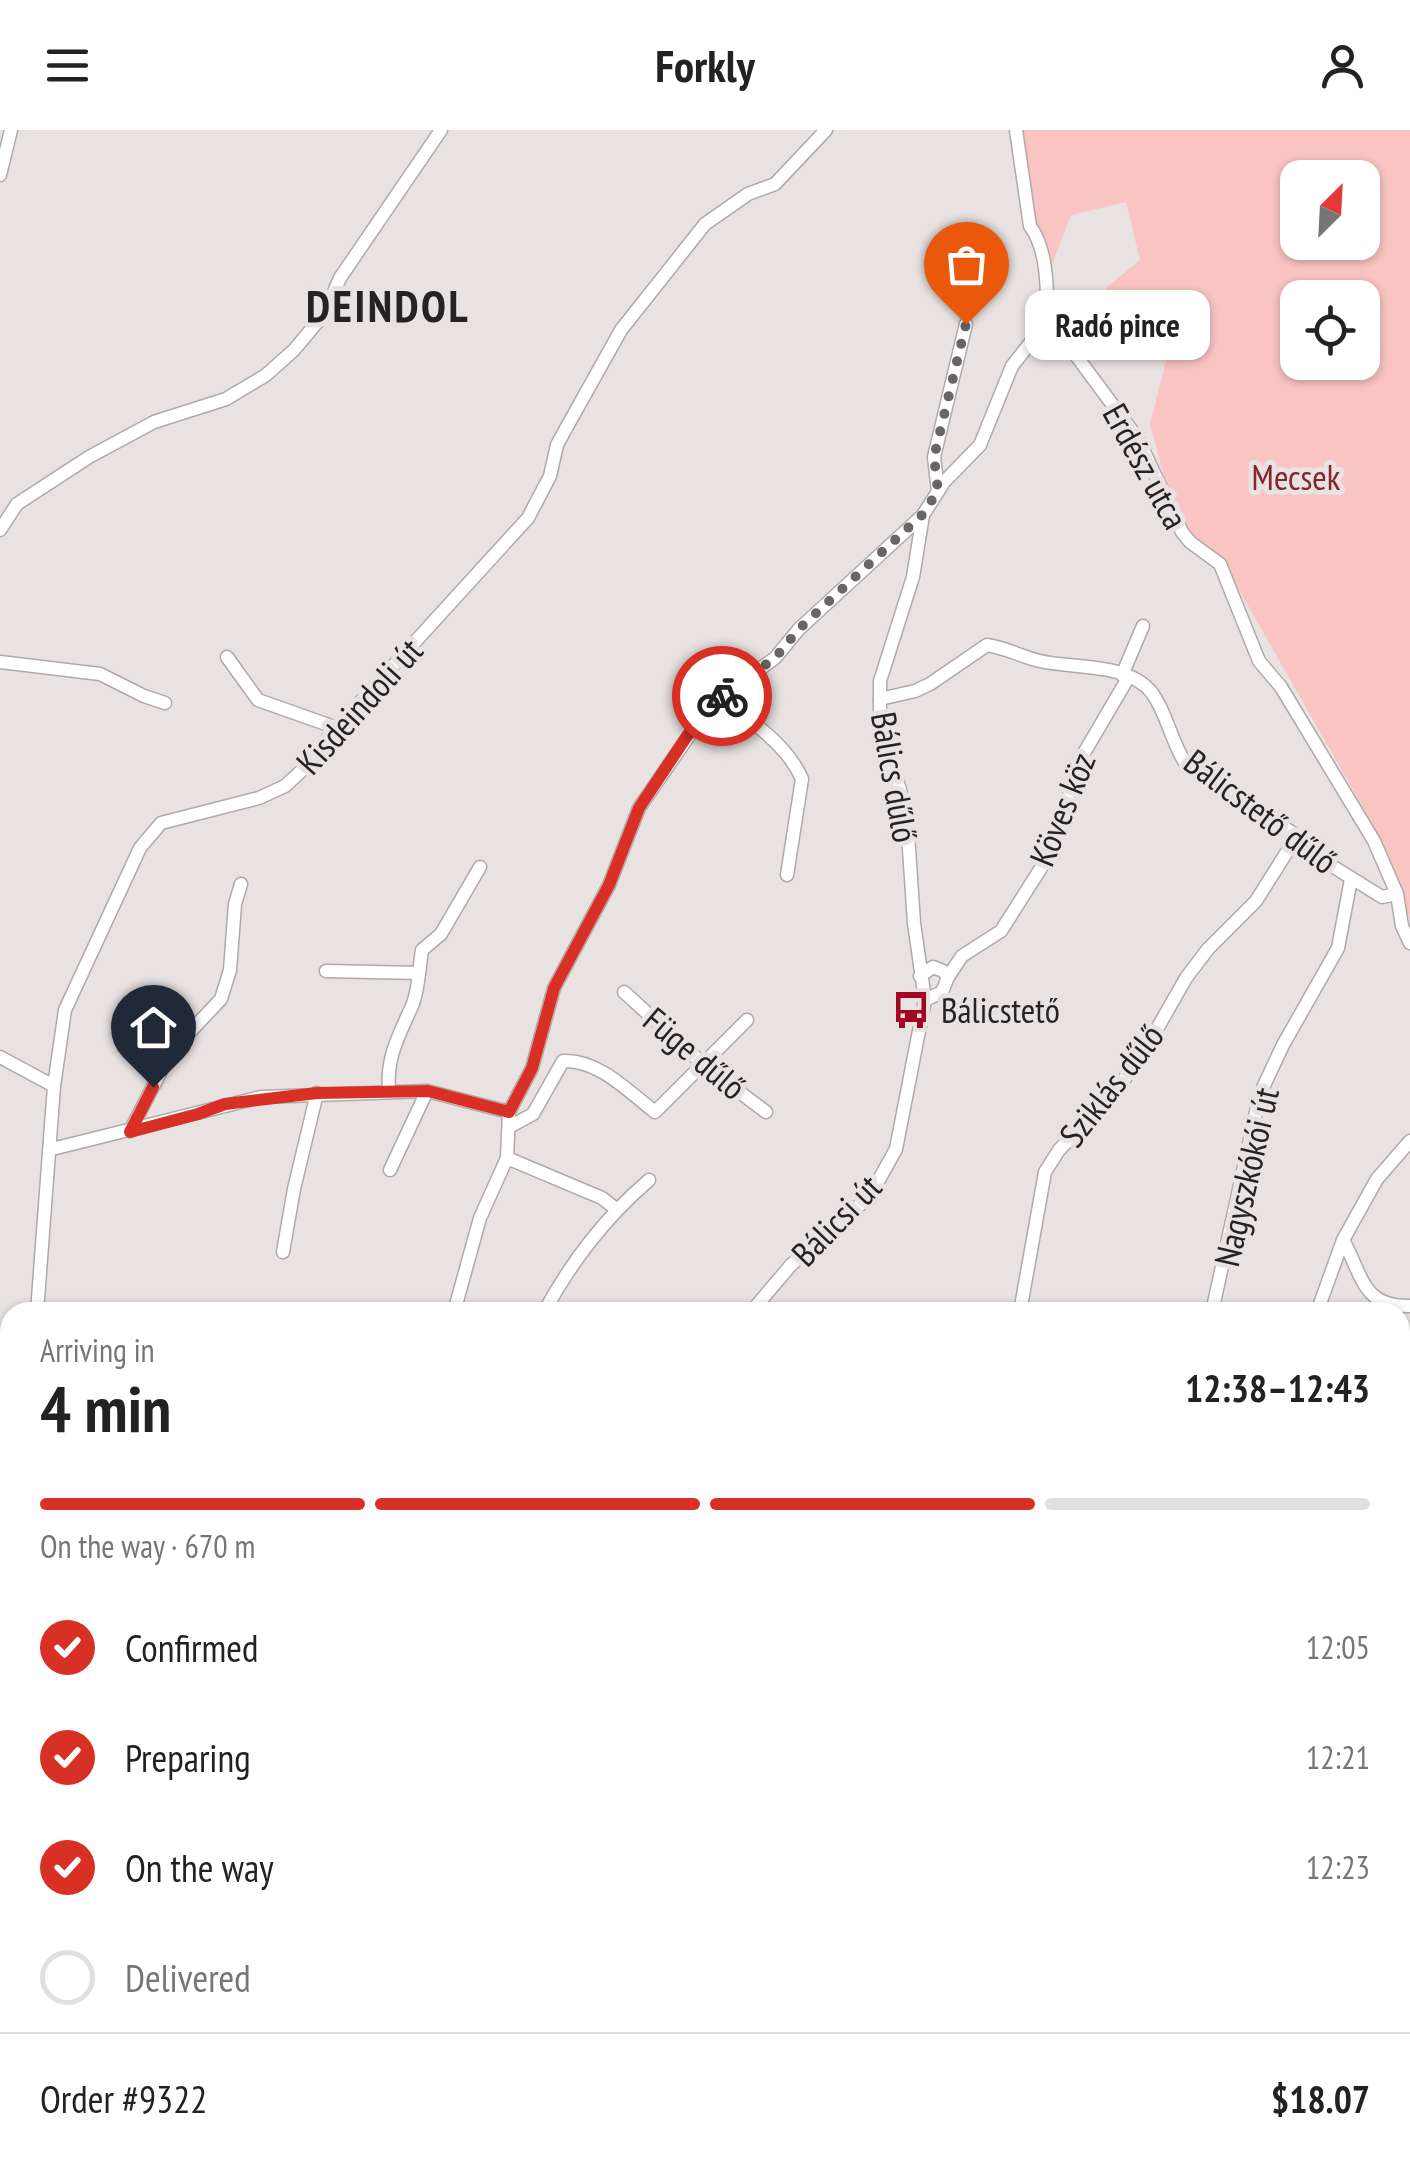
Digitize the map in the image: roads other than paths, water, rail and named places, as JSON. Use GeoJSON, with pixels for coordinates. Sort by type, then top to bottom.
{"type":"FeatureCollection","features":[{"type":"Feature","properties":{"kind":"street"},"geometry":{"type":"LineString","coordinates":[[0,175],[10,130]]}},
{"type":"Feature","properties":{"kind":"street"},"geometry":{"type":"LineString","coordinates":[[0,530],[17,504],[89,457],[154,422],[226,398],[266,375],[325,313],[340,278],[441,130]]}},
{"type":"Feature","properties":{"kind":"street","name":"Kisdeindoli út"},"geometry":{"type":"LineString","coordinates":[[38,1302],[54,1086],[65,1010],[140,848],[160,823],[259,798],[285,786],[310,763],[337,728],[528,518],[550,476],[564,432],[621,330],[651,288],[705,224],[748,194],[774,184],[826,130]]}},
{"type":"Feature","properties":{"kind":"street"},"geometry":{"type":"LineString","coordinates":[[1016,130],[1030,226],[1036,234],[1043,264],[1046,323]]}},
{"type":"Feature","properties":{"kind":"street","name":"Bálics dűlő"},"geometry":{"type":"LineString","coordinates":[[920,976],[908,834],[880,720],[884,664],[912,577],[922,515],[980,445],[1012,366],[1046,323]]}},
{"type":"Feature","properties":{"kind":"street","name":"Erdész utca"},"geometry":{"type":"LineString","coordinates":[[1046,323],[1062,338],[1138,439],[1182,532],[1220,564],[1258,660],[1281,687],[1374,841],[1397,894],[1402,926],[1410,943]]}},
{"type":"Feature","properties":{"kind":"street"},"geometry":{"type":"LineString","coordinates":[[938,491],[934,457],[966,324]]}},
{"type":"Feature","properties":{"kind":"street"},"geometry":{"type":"LineString","coordinates":[[457,1302],[480,1218],[507,1158],[510,1119],[532,1068],[554,988],[609,885],[639,808],[687,736],[719,699],[775,658],[799,629],[922,515]]}},
{"type":"Feature","properties":{"kind":"street","name":"Köves köz"},"geometry":{"type":"LineString","coordinates":[[948,977],[962,956],[1001,931],[1041,868],[1058,836],[1077,764],[1125,676],[1143,626]]}},
{"type":"Feature","properties":{"kind":"street"},"geometry":{"type":"LineString","coordinates":[[880,699],[930,684],[987,645],[1042,662],[1075,664],[1125,676]]}},
{"type":"Feature","properties":{"kind":"street"},"geometry":{"type":"LineString","coordinates":[[227,657],[258,700],[337,728]]}},
{"type":"Feature","properties":{"kind":"street"},"geometry":{"type":"LineString","coordinates":[[0,662],[100,674],[165,704]]}},
{"type":"Feature","properties":{"kind":"street","name":"Bálicstető dűlő"},"geometry":{"type":"LineString","coordinates":[[1125,676],[1143,684],[1152,694],[1186,764],[1210,771],[1240,798],[1352,879],[1382,897],[1397,894]]}},
{"type":"Feature","properties":{"kind":"street"},"geometry":{"type":"LineString","coordinates":[[719,699],[755,723],[789,758],[802,779],[787,875]]}},
{"type":"Feature","properties":{"kind":"street","name":"Sziklás dűlő"},"geometry":{"type":"LineString","coordinates":[[1022,1302],[1046,1172],[1059,1150],[1133,1068],[1186,978],[1208,949],[1256,901],[1297,836]]}},
{"type":"Feature","properties":{"kind":"street"},"geometry":{"type":"LineString","coordinates":[[389,1090],[387,1071],[413,1003],[422,950],[442,934],[480,867]]}},
{"type":"Feature","properties":{"kind":"street","name":"Nagyszkókói út"},"geometry":{"type":"LineString","coordinates":[[1214,1302],[1260,1094],[1338,948],[1352,879]]}},
{"type":"Feature","properties":{"kind":"street"},"geometry":{"type":"LineString","coordinates":[[130,1132],[171,1052],[221,998],[230,970],[235,904],[241,884]]}},
{"type":"Feature","properties":{"kind":"street"},"geometry":{"type":"LineString","coordinates":[[920,976],[933,967],[944,970],[948,977],[942,992],[925,1000]]}},
{"type":"Feature","properties":{"kind":"street"},"geometry":{"type":"LineString","coordinates":[[326,971],[418,974]]}},
{"type":"Feature","properties":{"kind":"street","name":"Bálicsi út"},"geometry":{"type":"LineString","coordinates":[[760,1302],[791,1266],[845,1220],[881,1181],[896,1148],[902,1122],[925,1000],[920,976]]}},
{"type":"Feature","properties":{"kind":"street","name":"Füge dűlő"},"geometry":{"type":"LineString","coordinates":[[624,992],[705,1066],[766,1112]]}},
{"type":"Feature","properties":{"kind":"street"},"geometry":{"type":"LineString","coordinates":[[52,1149],[130,1132],[225,1104],[317,1093],[428,1091],[510,1119],[532,1114],[563,1061],[577,1060],[608,1075],[656,1112],[747,1020]]}},
{"type":"Feature","properties":{"kind":"street"},"geometry":{"type":"LineString","coordinates":[[0,1057],[54,1086]]}},
{"type":"Feature","properties":{"kind":"street"},"geometry":{"type":"LineString","coordinates":[[390,1170],[428,1091]]}},
{"type":"Feature","properties":{"kind":"street"},"geometry":{"type":"LineString","coordinates":[[284,1252],[294,1189],[317,1093]]}},
{"type":"Feature","properties":{"kind":"street"},"geometry":{"type":"LineString","coordinates":[[1320,1302],[1343,1240],[1377,1179],[1410,1140]]}},
{"type":"Feature","properties":{"kind":"street"},"geometry":{"type":"LineString","coordinates":[[507,1158],[602,1198],[616,1208]]}},
{"type":"Feature","properties":{"kind":"street"},"geometry":{"type":"LineString","coordinates":[[549,1302],[567,1270],[616,1208],[649,1180]]}},
{"type":"Feature","properties":{"kind":"street"},"geometry":{"type":"LineString","coordinates":[[1343,1240],[1373,1298],[1382,1302]]}},
{"type":"Feature","properties":{"kind":"place","name":"Radó pince"},"geometry":{"type":"Point","coordinates":[966,324]}},
{"type":"Feature","properties":{"kind":"place","name":"Bálicstető"},"geometry":{"type":"Point","coordinates":[911,1010]}},
{"type":"Feature","properties":{"kind":"district","name":"DEINDOL"},"geometry":{"type":"Point","coordinates":[388,305]}},
{"type":"Feature","properties":{"kind":"park label","name":"Mecsek"},"geometry":{"type":"Point","coordinates":[1296,477]}}]}
